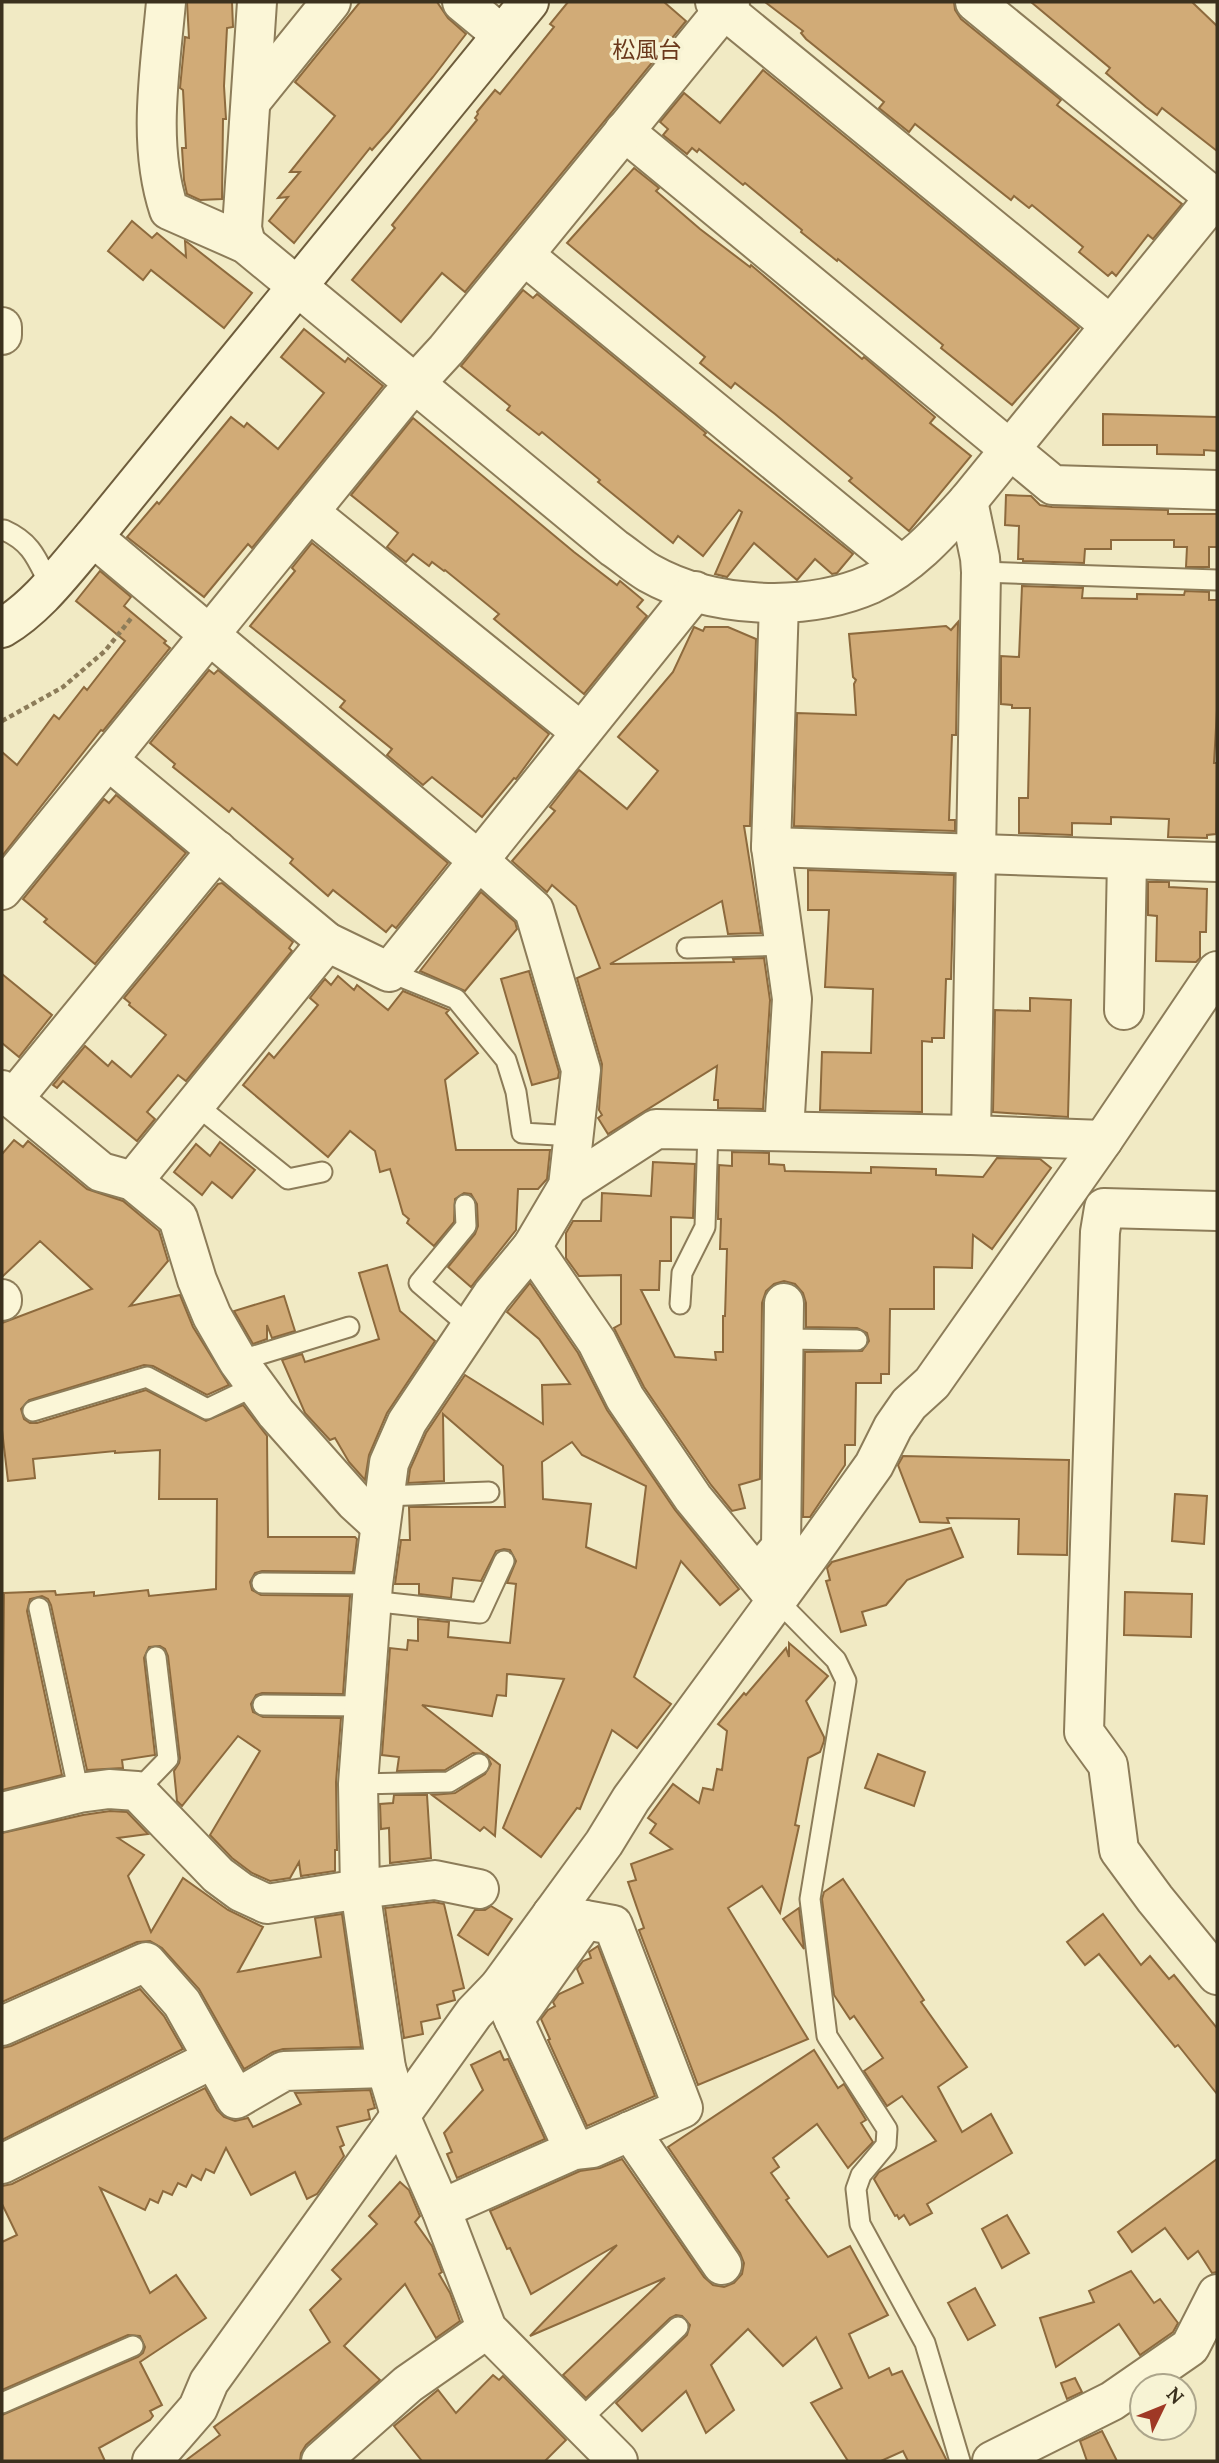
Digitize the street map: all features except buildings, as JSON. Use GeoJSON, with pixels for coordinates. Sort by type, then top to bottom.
{"type":"FeatureCollection","features":[{"type":"Feature","properties":{"kind":"street"},"geometry":{"type":"LineString","coordinates":[[166,2],[156,108],[162,187],[169,210],[246,244],[614,548],[650,573],[695,592],[735,601],[779,603],[829,597],[871,583],[901,565],[932,540],[968,501],[1216,196],[975,2]]}},
{"type":"Feature","properties":{"kind":"street"},"geometry":{"type":"LineString","coordinates":[[246,244],[242,228],[257,2]]}},
{"type":"Feature","properties":{"kind":"street"},"geometry":{"type":"LineString","coordinates":[[252,100],[331,2]]}},
{"type":"Feature","properties":{"kind":"street"},"geometry":{"type":"LineString","coordinates":[[462,2],[502,35]]}},
{"type":"Feature","properties":{"kind":"street"},"geometry":{"type":"LineString","coordinates":[[2,628],[14,621],[51,587],[529,2]]}},
{"type":"Feature","properties":{"kind":"street"},"geometry":{"type":"LineString","coordinates":[[2,890],[414,384],[446,350],[723,4],[1110,326]]}},
{"type":"Feature","properties":{"kind":"street"},"geometry":{"type":"LineString","coordinates":[[624,131],[1054,485],[1217,489]]}},
{"type":"Feature","properties":{"kind":"street"},"geometry":{"type":"LineString","coordinates":[[523,255],[901,565]]}},
{"type":"Feature","properties":{"kind":"street"},"geometry":{"type":"LineString","coordinates":[[2,327],[2,335]]}},
{"type":"Feature","properties":{"kind":"street"},"geometry":{"type":"LineString","coordinates":[[968,501],[981,558],[971,1135]]}},
{"type":"Feature","properties":{"kind":"street"},"geometry":{"type":"LineString","coordinates":[[309,512],[581,732]]}},
{"type":"Feature","properties":{"kind":"street"},"geometry":{"type":"LineString","coordinates":[[93,537],[478,860],[534,911],[581,1070],[568,1186],[532,1247],[492,1296],[407,1422],[389,1463],[372,1592],[358,1784],[360,1889],[386,2068],[401,2118],[441,2209],[487,2329],[579,2421],[607,2458]]}},
{"type":"Feature","properties":{"kind":"street"},"geometry":{"type":"LineString","coordinates":[[108,760],[327,942],[389,972],[695,592]]}},
{"type":"Feature","properties":{"kind":"street"},"geometry":{"type":"LineString","coordinates":[[779,603],[771,847],[792,999],[784,1131]]}},
{"type":"Feature","properties":{"kind":"street"},"geometry":{"type":"LineString","coordinates":[[771,847],[976,856],[1217,862]]}},
{"type":"Feature","properties":{"kind":"street"},"geometry":{"type":"LineString","coordinates":[[217,850],[10,1106],[101,1172],[132,1181],[178,1218],[207,1304],[246,1374],[355,1502],[382,1510]]}},
{"type":"Feature","properties":{"kind":"street"},"geometry":{"type":"LineString","coordinates":[[1124,1010],[1127,860]]}},
{"type":"Feature","properties":{"kind":"street"},"geometry":{"type":"LineString","coordinates":[[132,1181],[327,942]]}},
{"type":"Feature","properties":{"kind":"street"},"geometry":{"type":"LineString","coordinates":[[766,1587],[809,1556],[874,1465],[901,1416],[932,1382],[1103,1140],[1217,971]]}},
{"type":"Feature","properties":{"kind":"street"},"geometry":{"type":"LineString","coordinates":[[568,1186],[656,1129],[1103,1140]]}},
{"type":"Feature","properties":{"kind":"street"},"geometry":{"type":"LineString","coordinates":[[1074,1181],[1104,1208],[1217,1211]]}},
{"type":"Feature","properties":{"kind":"street"},"geometry":{"type":"LineString","coordinates":[[1104,1208],[1100,1232],[1084,1732],[1108,1765],[1119,1850],[1217,1975]]}},
{"type":"Feature","properties":{"kind":"street"},"geometry":{"type":"LineString","coordinates":[[532,1247],[597,1342],[625,1398],[662,1454],[693,1498],[766,1587]]}},
{"type":"Feature","properties":{"kind":"street"},"geometry":{"type":"LineString","coordinates":[[152,2461],[198,2408],[209,2382],[401,2118],[474,2012],[507,2004],[568,1917],[604,1843],[631,1798],[766,1587],[781,1546],[784,1321]]}},
{"type":"Feature","properties":{"kind":"street"},"geometry":{"type":"LineString","coordinates":[[2,1812],[79,1793],[109,1789],[137,1791],[218,1875],[242,1892],[267,1903],[435,1880],[479,1889]]}},
{"type":"Feature","properties":{"kind":"street"},"geometry":{"type":"LineString","coordinates":[[441,2209],[574,2150],[592,2148],[683,2108],[613,1925],[568,1917]]}},
{"type":"Feature","properties":{"kind":"street"},"geometry":{"type":"LineString","coordinates":[[2,2026],[146,1962],[182,2003],[236,2099],[284,2071],[386,2068]]}},
{"type":"Feature","properties":{"kind":"street"},"geometry":{"type":"LineString","coordinates":[[507,2004],[574,2150]]}},
{"type":"Feature","properties":{"kind":"street"},"geometry":{"type":"LineString","coordinates":[[2,2164],[213,2059]]}},
{"type":"Feature","properties":{"kind":"street"},"geometry":{"type":"LineString","coordinates":[[629,2131],[722,2265]]}},
{"type":"Feature","properties":{"kind":"street"},"geometry":{"type":"LineString","coordinates":[[992,2461],[1112,2401],[1190,2347],[1217,2294]]}},
{"type":"Feature","properties":{"kind":"street"},"geometry":{"type":"LineString","coordinates":[[321,2461],[408,2384],[487,2329]]}},
{"type":"Feature","properties":{"kind":"lane"},"geometry":{"type":"LineString","coordinates":[[2,531],[22,538],[35,555],[51,587]]}},
{"type":"Feature","properties":{"kind":"lane"},"geometry":{"type":"LineString","coordinates":[[981,572],[1217,580]]}},
{"type":"Feature","properties":{"kind":"lane"},"geometry":{"type":"LineString","coordinates":[[687,948],[785,945]]}},
{"type":"Feature","properties":{"kind":"lane"},"geometry":{"type":"LineString","coordinates":[[389,972],[456,999],[506,1060],[516,1092],[522,1133],[574,1136]]}},
{"type":"Feature","properties":{"kind":"lane"},"geometry":{"type":"LineString","coordinates":[[195,1104],[288,1179],[323,1172]]}},
{"type":"Feature","properties":{"kind":"lane"},"geometry":{"type":"LineString","coordinates":[[680,1304],[682,1273],[705,1227],[708,1130]]}},
{"type":"Feature","properties":{"kind":"lane"},"geometry":{"type":"LineString","coordinates":[[465,1205],[466,1226],[419,1283],[470,1327]]}},
{"type":"Feature","properties":{"kind":"lane"},"geometry":{"type":"LineString","coordinates":[[784,1321],[857,1340]]}},
{"type":"Feature","properties":{"kind":"lane"},"geometry":{"type":"LineString","coordinates":[[33,1411],[147,1377],[206,1409],[246,1374],[349,1327]]}},
{"type":"Feature","properties":{"kind":"lane"},"geometry":{"type":"LineString","coordinates":[[382,1510],[489,1492]]}},
{"type":"Feature","properties":{"kind":"lane"},"geometry":{"type":"LineString","coordinates":[[262,1583],[372,1592],[480,1613],[504,1561]]}},
{"type":"Feature","properties":{"kind":"lane"},"geometry":{"type":"LineString","coordinates":[[766,1587],[836,1660],[846,1681],[810,1899],[827,2036],[887,2129],[886,2145],[861,2175],[856,2189],[860,2224],[925,2343],[960,2461]]}},
{"type":"Feature","properties":{"kind":"lane"},"geometry":{"type":"LineString","coordinates":[[40,1608],[79,1793]]}},
{"type":"Feature","properties":{"kind":"lane"},"geometry":{"type":"LineString","coordinates":[[137,1791],[168,1759],[156,1657]]}},
{"type":"Feature","properties":{"kind":"lane"},"geometry":{"type":"LineString","coordinates":[[263,1705],[364,1706]]}},
{"type":"Feature","properties":{"kind":"lane"},"geometry":{"type":"LineString","coordinates":[[358,1784],[449,1782],[479,1764]]}},
{"type":"Feature","properties":{"kind":"lane"},"geometry":{"type":"LineString","coordinates":[[579,2421],[678,2327]]}},
{"type":"Feature","properties":{"kind":"lane"},"geometry":{"type":"LineString","coordinates":[[2,2403],[133,2346]]}},
{"type":"Feature","properties":{"kind":"path"},"geometry":{"type":"LineString","coordinates":[[2,721],[63,687],[105,651],[155,589]]}},
{"type":"Feature","properties":{"kind":"district","name":"松風台"},"geometry":{"type":"Point","coordinates":[647,49]}}]}
